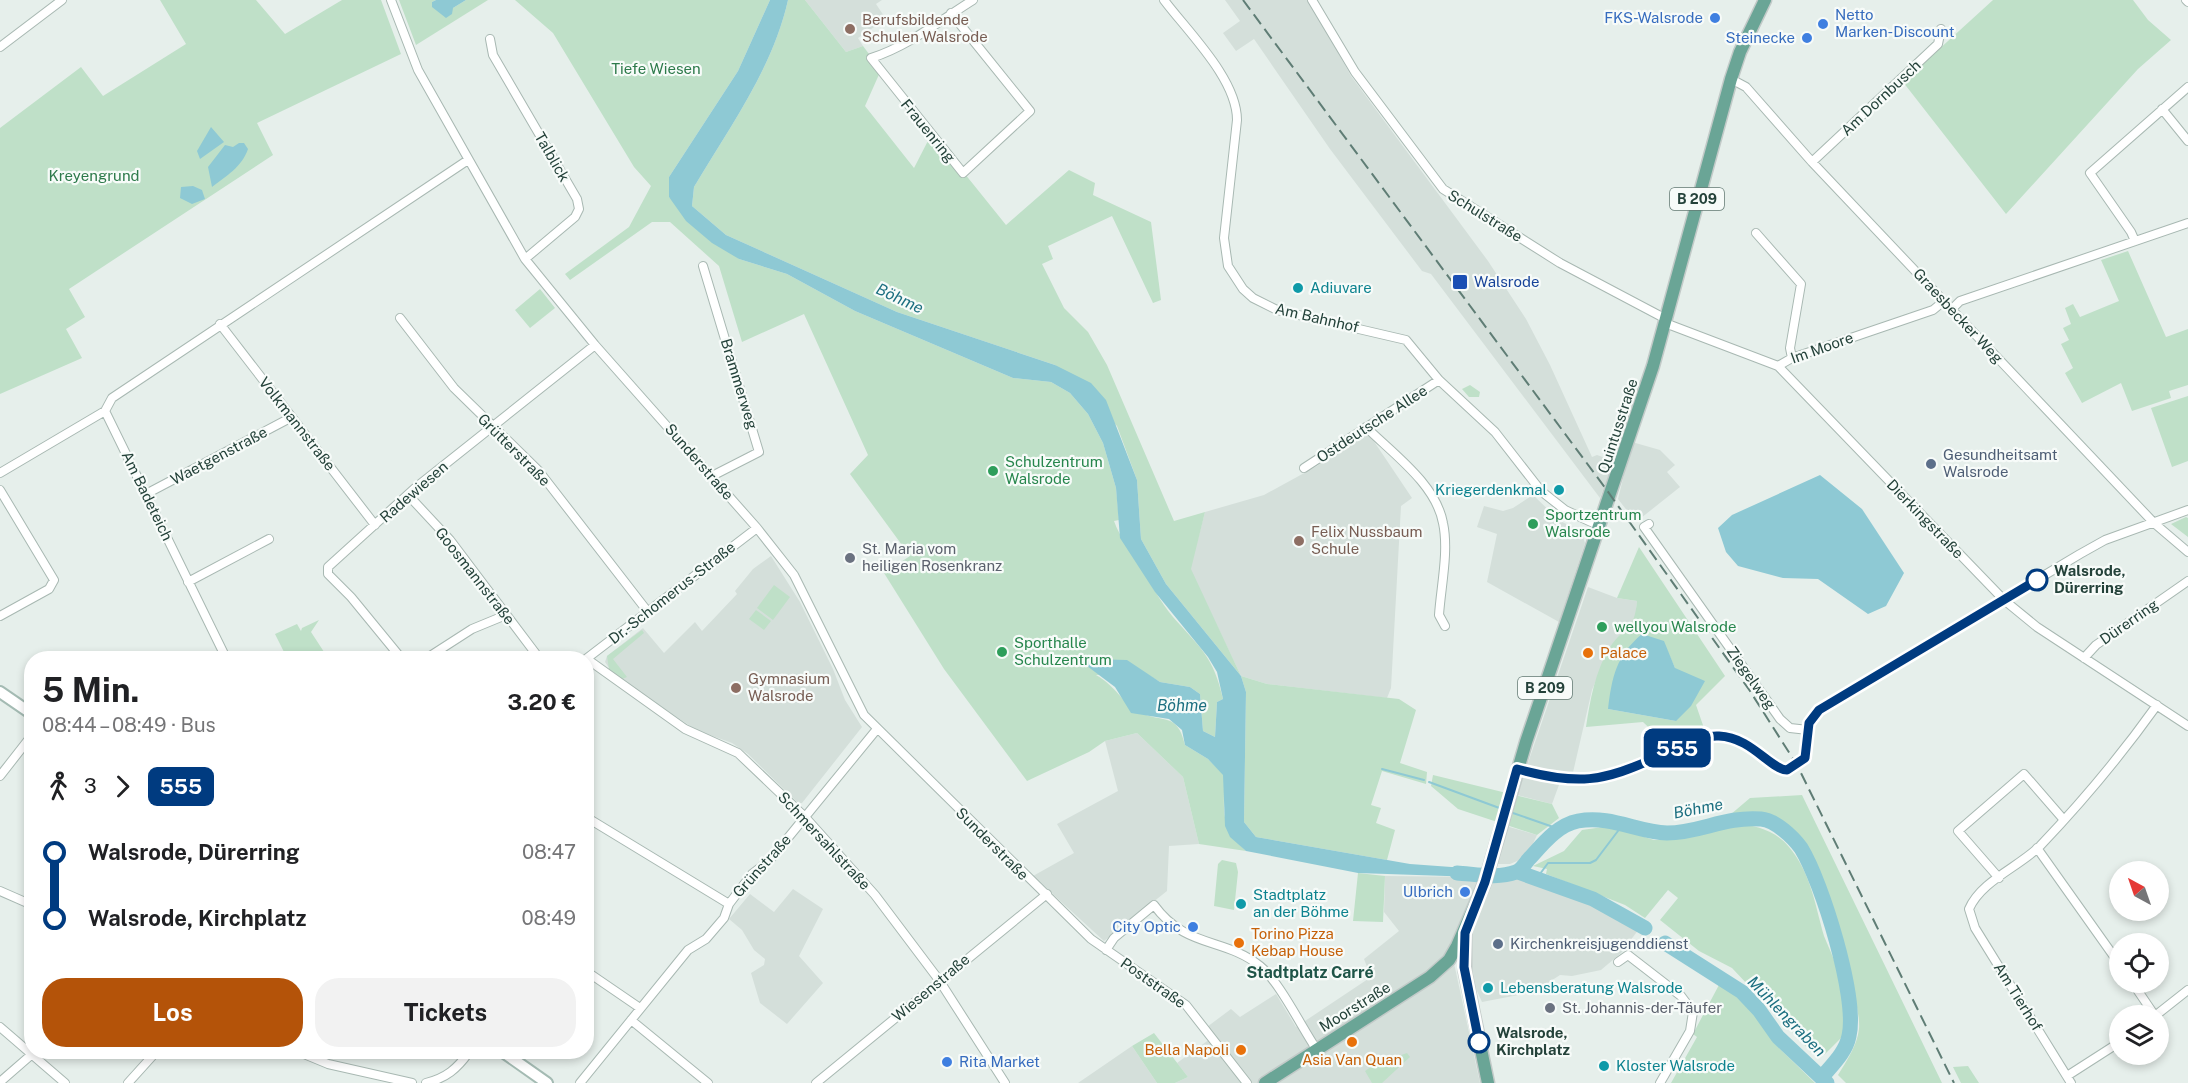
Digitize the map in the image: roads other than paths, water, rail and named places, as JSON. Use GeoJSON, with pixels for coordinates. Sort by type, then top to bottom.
{"type":"FeatureCollection","features":[{"type":"Feature","properties":{"kind":"main road","name":"Quintusstraße"},"geometry":{"type":"LineString","coordinates":[[1465,933],[1485,881],[1517,769],[1600,526],[1666,321],[1731,79],[1740,52],[1765,0]]}},
{"type":"Feature","properties":{"kind":"main road"},"geometry":{"type":"LineString","coordinates":[[0,692],[24,708]]}},
{"type":"Feature","properties":{"kind":"main road","name":"B 209"},"geometry":{"type":"LineString","coordinates":[[1452,955],[1465,933]]}},
{"type":"Feature","properties":{"kind":"main road","name":"B 209"},"geometry":{"type":"LineString","coordinates":[[1465,933],[1464,967],[1488,1083]]}},
{"type":"Feature","properties":{"kind":"main road"},"geometry":{"type":"LineString","coordinates":[[1452,955],[1464,967]]}},
{"type":"Feature","properties":{"kind":"main road","name":"Moorstraße"},"geometry":{"type":"LineString","coordinates":[[1265,1083],[1425,981],[1452,955]]}},
{"type":"Feature","properties":{"kind":"main road"},"geometry":{"type":"LineString","coordinates":[[513,1059],[547,1083]]}},
{"type":"Feature","properties":{"kind":"street"},"geometry":{"type":"LineString","coordinates":[[0,47],[62,0]]}},
{"type":"Feature","properties":{"kind":"street","name":"Sunderstraße"},"geometry":{"type":"LineString","coordinates":[[391,0],[418,70],[525,259],[595,345],[757,528],[794,575],[860,709],[877,729],[1029,880],[1047,894]]}},
{"type":"Feature","properties":{"kind":"street"},"geometry":{"type":"LineString","coordinates":[[951,13],[973,0]]}},
{"type":"Feature","properties":{"kind":"street","name":"Am Bahnhof"},"geometry":{"type":"LineString","coordinates":[[1164,0],[1227,83],[1236,102],[1238,120],[1224,238],[1226,256],[1232,274],[1253,298],[1277,310],[1402,338],[1439,380],[1495,432],[1541,491],[1565,510],[1600,526]]}},
{"type":"Feature","properties":{"kind":"street","name":"Schulstraße"},"geometry":{"type":"LineString","coordinates":[[1312,0],[1355,72],[1443,189],[1560,262],[1666,321]]}},
{"type":"Feature","properties":{"kind":"street","name":"Frauenring"},"geometry":{"type":"LineString","coordinates":[[951,13],[1030,111],[963,173],[871,58],[894,48],[951,13]]}},
{"type":"Feature","properties":{"kind":"street","name":"Am Dornbusch"},"geometry":{"type":"LineString","coordinates":[[1812,162],[1938,44],[1941,29]]}},
{"type":"Feature","properties":{"kind":"street","name":"Talblick"},"geometry":{"type":"LineString","coordinates":[[490,39],[493,55],[577,199],[579,209],[575,217],[525,259]]}},
{"type":"Feature","properties":{"kind":"street","name":"Graesbecker Weg"},"geometry":{"type":"LineString","coordinates":[[1731,79],[1746,87],[1812,162],[2154,523],[2188,552]]}},
{"type":"Feature","properties":{"kind":"street"},"geometry":{"type":"LineString","coordinates":[[2135,242],[2090,173],[2188,87]]}},
{"type":"Feature","properties":{"kind":"street"},"geometry":{"type":"LineString","coordinates":[[2162,109],[2188,141]]}},
{"type":"Feature","properties":{"kind":"street"},"geometry":{"type":"LineString","coordinates":[[0,473],[105,411],[112,398],[468,160]]}},
{"type":"Feature","properties":{"kind":"street"},"geometry":{"type":"LineString","coordinates":[[1952,309],[1960,301],[2188,223]]}},
{"type":"Feature","properties":{"kind":"street"},"geometry":{"type":"LineString","coordinates":[[1756,233],[1801,284],[1790,348],[1792,358]]}},
{"type":"Feature","properties":{"kind":"street","name":"Brammerweg"},"geometry":{"type":"LineString","coordinates":[[703,266],[759,452],[712,477]]}},
{"type":"Feature","properties":{"kind":"street","name":"Im Moore"},"geometry":{"type":"LineString","coordinates":[[1666,321],[1778,366],[1792,358],[1933,310],[1944,301]]}},
{"type":"Feature","properties":{"kind":"street","name":"Grütterstraße"},"geometry":{"type":"LineString","coordinates":[[400,318],[454,388],[491,427],[538,470],[648,612]]}},
{"type":"Feature","properties":{"kind":"street","name":"Volkmannstraße"},"geometry":{"type":"LineString","coordinates":[[220,324],[375,525]]}},
{"type":"Feature","properties":{"kind":"street","name":"Radewiesen"},"geometry":{"type":"LineString","coordinates":[[395,651],[326,571],[414,489],[595,345]]}},
{"type":"Feature","properties":{"kind":"street","name":"Dierkingstraße"},"geometry":{"type":"LineString","coordinates":[[1778,366],[2004,600],[2037,627],[2084,658]]}},
{"type":"Feature","properties":{"kind":"street","name":"Ostdeutsche Allee"},"geometry":{"type":"LineString","coordinates":[[1304,468],[1439,380]]}},
{"type":"Feature","properties":{"kind":"street","name":"Am Badeteich"},"geometry":{"type":"LineString","coordinates":[[105,411],[222,651]]}},
{"type":"Feature","properties":{"kind":"street","name":"Waetgenstraße"},"geometry":{"type":"LineString","coordinates":[[146,494],[292,417]]}},
{"type":"Feature","properties":{"kind":"street"},"geometry":{"type":"LineString","coordinates":[[1366,427],[1419,481],[1438,507],[1444,536],[1439,615],[1445,626]]}},
{"type":"Feature","properties":{"kind":"street"},"geometry":{"type":"LineString","coordinates":[[0,490],[54,580],[49,589],[0,616]]}},
{"type":"Feature","properties":{"kind":"street","name":"Goosmannstraße"},"geometry":{"type":"LineString","coordinates":[[409,496],[450,540],[534,651]]}},
{"type":"Feature","properties":{"kind":"street"},"geometry":{"type":"LineString","coordinates":[[1517,769],[1564,780],[1587,780],[1620,771],[1702,738],[1719,736],[1749,745],[1778,768],[1787,770],[1805,758],[1811,718],[1819,710],[2105,540],[2188,510]]}},
{"type":"Feature","properties":{"kind":"street","name":"Ziegelweg"},"geometry":{"type":"LineString","coordinates":[[1649,524],[1644,527],[1780,719],[1790,728],[1808,730]]}},
{"type":"Feature","properties":{"kind":"street","name":"Dr.-Schomerus-Straße"},"geometry":{"type":"LineString","coordinates":[[594,654],[757,528]]}},
{"type":"Feature","properties":{"kind":"street"},"geometry":{"type":"LineString","coordinates":[[188,582],[269,539]]}},
{"type":"Feature","properties":{"kind":"street","name":"Dürerring"},"geometry":{"type":"LineString","coordinates":[[2188,581],[2096,645],[2084,658],[2188,726]]}},
{"type":"Feature","properties":{"kind":"street"},"geometry":{"type":"LineString","coordinates":[[438,651],[471,629],[506,615]]}},
{"type":"Feature","properties":{"kind":"street","name":"Schmersahlstraße"},"geometry":{"type":"LineString","coordinates":[[594,664],[685,729],[738,753],[805,816],[875,895],[939,980],[1005,1083]]}},
{"type":"Feature","properties":{"kind":"street"},"geometry":{"type":"LineString","coordinates":[[2064,820],[2024,774],[1958,831],[1999,878],[2037,848],[2064,820],[2157,705]]}},
{"type":"Feature","properties":{"kind":"street","name":"Grünstraße"},"geometry":{"type":"LineString","coordinates":[[580,1083],[688,950],[706,939],[718,925],[726,915],[729,904],[752,874],[769,861],[877,729]]}},
{"type":"Feature","properties":{"kind":"street"},"geometry":{"type":"LineString","coordinates":[[0,776],[24,745]]}},
{"type":"Feature","properties":{"kind":"street"},"geometry":{"type":"LineString","coordinates":[[594,822],[729,904]]}},
{"type":"Feature","properties":{"kind":"street"},"geometry":{"type":"LineString","coordinates":[[2037,848],[2109,949]]}},
{"type":"Feature","properties":{"kind":"street","name":"Am Tierhof"},"geometry":{"type":"LineString","coordinates":[[1999,878],[1978,894],[1969,909],[1975,928],[2069,1080]]}},
{"type":"Feature","properties":{"kind":"street"},"geometry":{"type":"LineString","coordinates":[[0,891],[24,901]]}},
{"type":"Feature","properties":{"kind":"street","name":"Poststraße"},"geometry":{"type":"LineString","coordinates":[[1047,894],[1091,939],[1186,1005],[1247,1083]]}},
{"type":"Feature","properties":{"kind":"street","name":"Wiesenstraße"},"geometry":{"type":"LineString","coordinates":[[816,1083],[939,980],[1047,894]]}},
{"type":"Feature","properties":{"kind":"street"},"geometry":{"type":"LineString","coordinates":[[1106,950],[1114,938],[1154,905],[1165,921],[1180,932],[1241,956],[1262,967],[1317,1050]]}},
{"type":"Feature","properties":{"kind":"street"},"geometry":{"type":"LineString","coordinates":[[1618,963],[1628,955],[1681,996],[1693,1012],[1690,1031],[1660,1083]]}},
{"type":"Feature","properties":{"kind":"street"},"geometry":{"type":"LineString","coordinates":[[594,976],[640,1008]]}},
{"type":"Feature","properties":{"kind":"street"},"geometry":{"type":"LineString","coordinates":[[2169,1005],[2188,990]]}},
{"type":"Feature","properties":{"kind":"street"},"geometry":{"type":"LineString","coordinates":[[631,1020],[708,1083]]}},
{"type":"Feature","properties":{"kind":"street"},"geometry":{"type":"LineString","coordinates":[[0,1027],[24,1049]]}},
{"type":"Feature","properties":{"kind":"street"},"geometry":{"type":"LineString","coordinates":[[2069,1080],[2109,1050]]}},
{"type":"Feature","properties":{"kind":"street"},"geometry":{"type":"LineString","coordinates":[[0,1082],[26,1059]]}},
{"type":"Feature","properties":{"kind":"street"},"geometry":{"type":"LineString","coordinates":[[36,1059],[65,1083]]}},
{"type":"Feature","properties":{"kind":"street"},"geometry":{"type":"LineString","coordinates":[[128,1083],[150,1059]]}},
{"type":"Feature","properties":{"kind":"street"},"geometry":{"type":"LineString","coordinates":[[316,1059],[328,1064],[412,1083]]}},
{"type":"Feature","properties":{"kind":"street"},"geometry":{"type":"LineString","coordinates":[[426,1083],[440,1080],[453,1071],[463,1059]]}},
{"type":"Feature","properties":{"kind":"water"},"geometry":{"type":"Polygon","coordinates":[[[466,0],[453,8],[452,14],[446,18],[432,7],[432,2],[466,0]]]}},
{"type":"Feature","properties":{"kind":"water"},"geometry":{"type":"Polygon","coordinates":[[[770,0],[788,0],[772,50],[735,120],[694,187],[692,206],[726,235],[897,312],[1055,365],[1091,383],[1106,400],[1137,480],[1141,539],[1166,584],[1241,676],[1246,692],[1244,822],[1256,837],[1410,864],[1479,869],[1476,877],[1358,873],[1246,851],[1230,837],[1225,826],[1223,775],[1208,759],[1185,745],[1182,730],[1169,719],[1131,713],[1115,687],[1087,666],[1089,659],[1127,660],[1160,682],[1190,687],[1200,694],[1203,731],[1215,737],[1217,702],[1223,699],[1217,672],[1208,657],[1155,592],[1120,538],[1116,488],[1103,443],[1088,414],[1070,393],[1051,382],[1013,378],[855,311],[787,274],[739,259],[712,243],[686,221],[669,197],[669,177],[738,71],[770,0]]]}},
{"type":"Feature","properties":{"kind":"water"},"geometry":{"type":"Polygon","coordinates":[[[211,127],[224,142],[200,159],[197,151],[211,127]]]}},
{"type":"Feature","properties":{"kind":"water"},"geometry":{"type":"Polygon","coordinates":[[[244,143],[248,149],[242,161],[212,187],[208,167],[225,145],[233,147],[244,143]]]}},
{"type":"Feature","properties":{"kind":"water"},"geometry":{"type":"Polygon","coordinates":[[[193,186],[202,190],[205,199],[192,204],[180,198],[181,187],[193,186]]]}},
{"type":"Feature","properties":{"kind":"water"},"geometry":{"type":"Polygon","coordinates":[[[1820,475],[1862,509],[1904,573],[1886,606],[1868,614],[1818,579],[1783,578],[1738,566],[1726,552],[1718,528],[1732,515],[1820,475]]]}},
{"type":"Feature","properties":{"kind":"water"},"geometry":{"type":"Polygon","coordinates":[[[1642,634],[1664,641],[1675,668],[1705,681],[1691,706],[1676,721],[1608,709],[1611,687],[1621,659],[1626,650],[1642,634]]]}},
{"type":"Feature","properties":{"kind":"waterway"},"geometry":{"type":"LineString","coordinates":[[1382,769],[1424,780]]}},
{"type":"Feature","properties":{"kind":"waterway"},"geometry":{"type":"LineString","coordinates":[[1429,782],[1502,809]]}},
{"type":"Feature","properties":{"kind":"waterway"},"geometry":{"type":"LineString","coordinates":[[1510,812],[1559,829]]}},
{"type":"Feature","properties":{"kind":"waterway","name":"Böhme"},"geometry":{"type":"LineString","coordinates":[[1457,873],[1494,876],[1516,872],[1557,831],[1578,821],[1602,820],[1667,833],[1736,820],[1761,819],[1772,822],[1798,844],[1809,864],[1828,912],[1843,969],[1848,995],[1849,1036],[1842,1053],[1822,1077]]}},
{"type":"Feature","properties":{"kind":"waterway"},"geometry":{"type":"LineString","coordinates":[[1537,878],[1548,863],[1590,863],[1596,860],[1624,823]]}},
{"type":"Feature","properties":{"kind":"waterway","name":"Mühlengraben"},"geometry":{"type":"LineString","coordinates":[[1518,872],[1593,899],[1645,928]]}},
{"type":"Feature","properties":{"kind":"waterway","name":"Mühlengraben"},"geometry":{"type":"LineString","coordinates":[[1665,943],[1742,992],[1759,1010],[1778,1037],[1827,1083]]}},
{"type":"Feature","properties":{"kind":"railway"},"geometry":{"type":"LineString","coordinates":[[1243,0],[1606,489],[1750,691],[1797,765],[1954,1083]]}},
{"type":"Feature","properties":{"kind":"place","name":"FKS-Walsrode"},"geometry":{"type":"Point","coordinates":[1715,18]}},
{"type":"Feature","properties":{"kind":"place","name":"Netto Marken-Discount"},"geometry":{"type":"Point","coordinates":[1823,24]}},
{"type":"Feature","properties":{"kind":"place","name":"Berufsbildende Schulen Walsrode"},"geometry":{"type":"Point","coordinates":[850,29]}},
{"type":"Feature","properties":{"kind":"place","name":"Steinecke"},"geometry":{"type":"Point","coordinates":[1807,38]}},
{"type":"Feature","properties":{"kind":"place","name":"Walsrode"},"geometry":{"type":"Point","coordinates":[1460,282]}},
{"type":"Feature","properties":{"kind":"place","name":"Adiuvare"},"geometry":{"type":"Point","coordinates":[1298,288]}},
{"type":"Feature","properties":{"kind":"place","name":"Gesundheitsamt Walsrode"},"geometry":{"type":"Point","coordinates":[1931,464]}},
{"type":"Feature","properties":{"kind":"place","name":"Schulzentrum Walsrode"},"geometry":{"type":"Point","coordinates":[993,471]}},
{"type":"Feature","properties":{"kind":"place","name":"Kriegerdenkmal"},"geometry":{"type":"Point","coordinates":[1559,490]}},
{"type":"Feature","properties":{"kind":"place","name":"Sportzentrum Walsrode"},"geometry":{"type":"Point","coordinates":[1533,524]}},
{"type":"Feature","properties":{"kind":"place","name":"Felix Nussbaum Schule"},"geometry":{"type":"Point","coordinates":[1299,541]}},
{"type":"Feature","properties":{"kind":"place","name":"St. Maria vom heiligen Rosenkranz"},"geometry":{"type":"Point","coordinates":[850,558]}},
{"type":"Feature","properties":{"kind":"place","name":"Walsrode, Dürerring"},"geometry":{"type":"Point","coordinates":[2037,580]}},
{"type":"Feature","properties":{"kind":"place","name":"wellyou Walsrode"},"geometry":{"type":"Point","coordinates":[1602,627]}},
{"type":"Feature","properties":{"kind":"place","name":"Sporthalle Schulzentrum"},"geometry":{"type":"Point","coordinates":[1002,652]}},
{"type":"Feature","properties":{"kind":"place","name":"Palace"},"geometry":{"type":"Point","coordinates":[1588,653]}},
{"type":"Feature","properties":{"kind":"place","name":"Gymnasium Walsrode"},"geometry":{"type":"Point","coordinates":[736,688]}},
{"type":"Feature","properties":{"kind":"place","name":"Ulbrich"},"geometry":{"type":"Point","coordinates":[1465,892]}},
{"type":"Feature","properties":{"kind":"place","name":"Stadtplatz an der Böhme"},"geometry":{"type":"Point","coordinates":[1241,904]}},
{"type":"Feature","properties":{"kind":"place","name":"City Optic"},"geometry":{"type":"Point","coordinates":[1193,927]}},
{"type":"Feature","properties":{"kind":"place","name":"Torino Pizza Kebap House"},"geometry":{"type":"Point","coordinates":[1239,943]}},
{"type":"Feature","properties":{"kind":"place","name":"Kirchenkreisjugenddienst"},"geometry":{"type":"Point","coordinates":[1498,944]}},
{"type":"Feature","properties":{"kind":"place","name":"Lebensberatung Walsrode"},"geometry":{"type":"Point","coordinates":[1488,988]}},
{"type":"Feature","properties":{"kind":"place","name":"St. Johannis-der-Täufer"},"geometry":{"type":"Point","coordinates":[1550,1008]}},
{"type":"Feature","properties":{"kind":"place","name":"Asia Van Quan"},"geometry":{"type":"Point","coordinates":[1352,1042]}},
{"type":"Feature","properties":{"kind":"place","name":"Walsrode, Kirchplatz"},"geometry":{"type":"Point","coordinates":[1479,1042]}},
{"type":"Feature","properties":{"kind":"place","name":"Bella Napoli"},"geometry":{"type":"Point","coordinates":[1241,1050]}},
{"type":"Feature","properties":{"kind":"place","name":"Rita Market"},"geometry":{"type":"Point","coordinates":[947,1062]}},
{"type":"Feature","properties":{"kind":"place","name":"Kloster Walsrode"},"geometry":{"type":"Point","coordinates":[1604,1066]}},
{"type":"Feature","properties":{"kind":"district","name":"Stadtplatz Carré"},"geometry":{"type":"Point","coordinates":[1310,972]}},
{"type":"Feature","properties":{"kind":"park label","name":"Tiefe Wiesen"},"geometry":{"type":"Point","coordinates":[656,69]}},
{"type":"Feature","properties":{"kind":"park label","name":"Kreyengrund"},"geometry":{"type":"Point","coordinates":[94,176]}}]}
